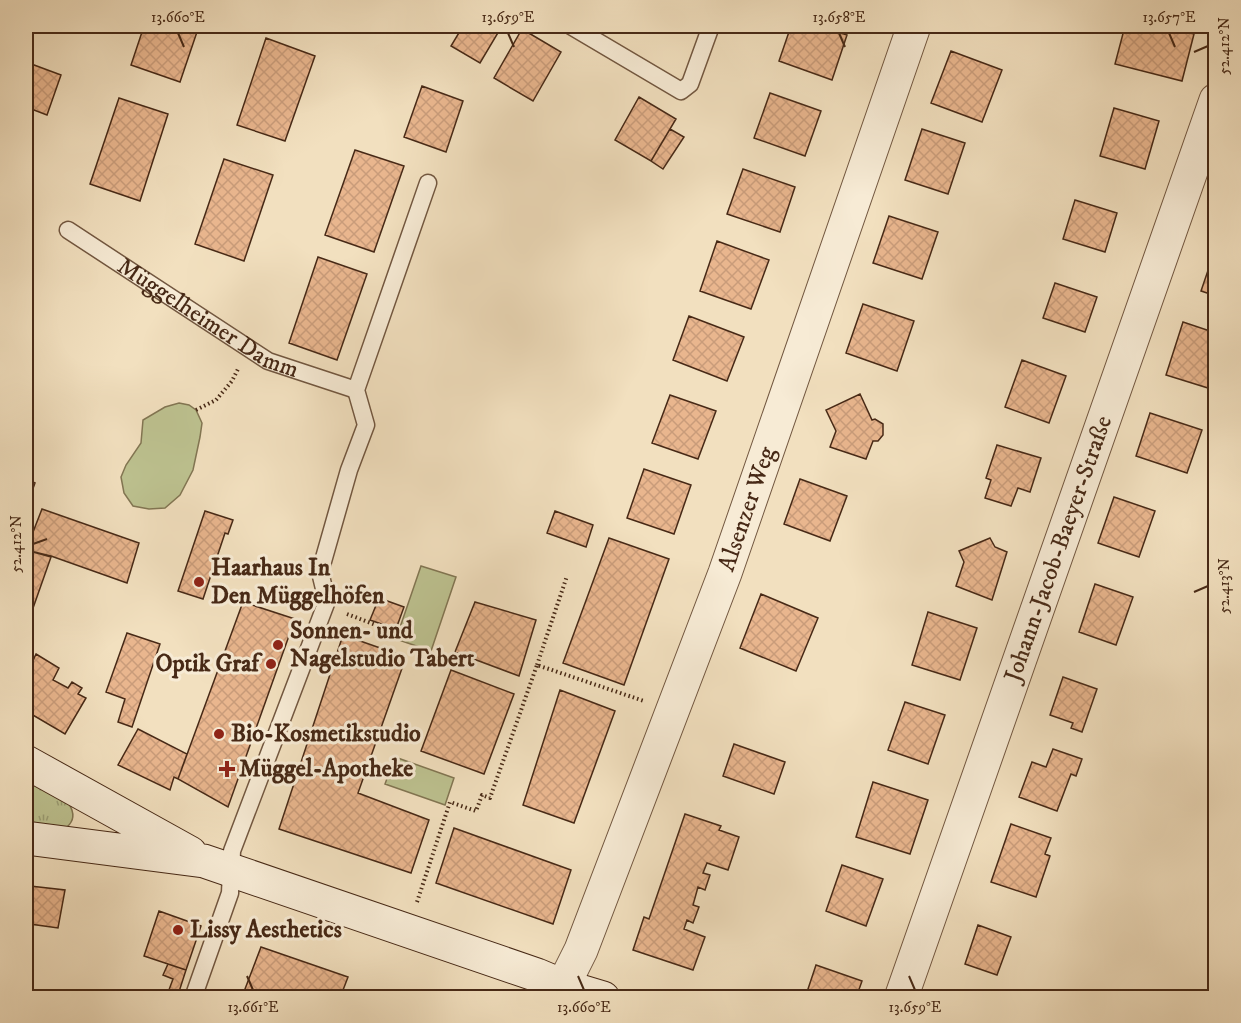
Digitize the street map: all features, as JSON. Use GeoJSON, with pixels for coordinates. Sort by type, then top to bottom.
{"type":"FeatureCollection","features":[{"type":"Feature","properties":{"kind":"street","name":"Alsenzer Weg"},"geometry":{"type":"LineString","coordinates":[[560,992],[581,950],[725,573],[914,26]]}},
{"type":"Feature","properties":{"kind":"street","name":"Johann-Jacob-Baeyer-Straße"},"geometry":{"type":"LineString","coordinates":[[902,998],[1215,100]]}},
{"type":"Feature","properties":{"kind":"street"},"geometry":{"type":"LineString","coordinates":[[26,762],[218,866],[537,975],[560,992],[603,998]]}},
{"type":"Feature","properties":{"kind":"street"},"geometry":{"type":"LineString","coordinates":[[26,838],[218,866]]}},
{"type":"Feature","properties":{"kind":"lane"},"geometry":{"type":"LineString","coordinates":[[571,26],[681,91],[690,84],[711,26]]}},
{"type":"Feature","properties":{"kind":"lane"},"geometry":{"type":"LineString","coordinates":[[193,998],[230,893],[218,866],[232,851],[327,601],[320,572],[349,471],[366,425],[356,390],[429,183]]}},
{"type":"Feature","properties":{"kind":"lane","name":"Müggelheimer Damm"},"geometry":{"type":"LineString","coordinates":[[68,230],[268,361],[356,390]]}},
{"type":"Feature","properties":{"kind":"path"},"geometry":{"type":"LineString","coordinates":[[196,410],[216,400],[232,381],[248,348]]}},
{"type":"Feature","properties":{"kind":"path"},"geometry":{"type":"LineString","coordinates":[[416,908],[450,802],[476,811],[482,795],[490,798],[567,576]]}},
{"type":"Feature","properties":{"kind":"path"},"geometry":{"type":"LineString","coordinates":[[537,665],[644,702]]}},
{"type":"Feature","properties":{"kind":"green space"},"geometry":{"type":"Polygon","coordinates":[[[179,403],[189,405],[196,410],[202,423],[193,470],[180,495],[165,508],[149,509],[133,506],[124,493],[121,477],[141,443],[143,420],[165,407],[179,403]]]}},
{"type":"Feature","properties":{"kind":"green space"},"geometry":{"type":"Polygon","coordinates":[[[421,566],[456,577],[431,651],[396,639],[421,566]]]}},
{"type":"Feature","properties":{"kind":"green space"},"geometry":{"type":"Polygon","coordinates":[[[395,757],[454,778],[445,805],[385,784],[395,757]]]}},
{"type":"Feature","properties":{"kind":"green space"},"geometry":{"type":"Polygon","coordinates":[[[26,778],[69,804],[73,816],[67,827],[26,825],[26,778]]]}},
{"type":"Feature","properties":{"kind":"building"},"geometry":{"type":"Polygon","coordinates":[[[144,26],[199,26],[180,82],[131,65],[144,26]]]}},
{"type":"Feature","properties":{"kind":"building"},"geometry":{"type":"Polygon","coordinates":[[[463,26],[502,26],[480,63],[451,46],[463,26]]]}},
{"type":"Feature","properties":{"kind":"building"},"geometry":{"type":"Polygon","coordinates":[[[661,26],[683,26],[680,32],[661,26]]]}},
{"type":"Feature","properties":{"kind":"building"},"geometry":{"type":"Polygon","coordinates":[[[791,26],[819,26],[847,35],[832,80],[779,61],[791,26]]]}},
{"type":"Feature","properties":{"kind":"building"},"geometry":{"type":"Polygon","coordinates":[[[986,26],[1011,26],[1008,33],[986,26]]]}},
{"type":"Feature","properties":{"kind":"building"},"geometry":{"type":"Polygon","coordinates":[[[1125,26],[1162,26],[1194,34],[1182,81],[1115,64],[1125,26]]]}},
{"type":"Feature","properties":{"kind":"building"},"geometry":{"type":"Polygon","coordinates":[[[522,29],[561,52],[533,101],[494,78],[522,29]]]}},
{"type":"Feature","properties":{"kind":"building"},"geometry":{"type":"Polygon","coordinates":[[[266,38],[315,56],[285,141],[237,125],[266,38]]]}},
{"type":"Feature","properties":{"kind":"building"},"geometry":{"type":"Polygon","coordinates":[[[951,51],[1002,70],[982,122],[931,103],[951,51]]]}},
{"type":"Feature","properties":{"kind":"building"},"geometry":{"type":"Polygon","coordinates":[[[26,62],[61,75],[47,115],[26,107],[26,62]]]}},
{"type":"Feature","properties":{"kind":"building"},"geometry":{"type":"Polygon","coordinates":[[[422,86],[463,101],[446,152],[404,137],[422,86]]]}},
{"type":"Feature","properties":{"kind":"building"},"geometry":{"type":"Polygon","coordinates":[[[770,93],[821,111],[805,156],[754,138],[770,93]]]}},
{"type":"Feature","properties":{"kind":"building"},"geometry":{"type":"Polygon","coordinates":[[[639,97],[676,119],[651,161],[615,140],[639,97]]]}},
{"type":"Feature","properties":{"kind":"building"},"geometry":{"type":"Polygon","coordinates":[[[119,98],[168,114],[140,201],[90,184],[119,98]]]}},
{"type":"Feature","properties":{"kind":"building"},"geometry":{"type":"Polygon","coordinates":[[[1114,108],[1159,121],[1145,169],[1100,156],[1114,108]]]}},
{"type":"Feature","properties":{"kind":"building"},"geometry":{"type":"Polygon","coordinates":[[[670,129],[684,137],[663,169],[651,161],[670,129]]]}},
{"type":"Feature","properties":{"kind":"building"},"geometry":{"type":"Polygon","coordinates":[[[922,129],[965,143],[948,194],[905,180],[922,129]]]}},
{"type":"Feature","properties":{"kind":"building"},"geometry":{"type":"Polygon","coordinates":[[[355,150],[404,166],[374,252],[325,235],[355,150]]]}},
{"type":"Feature","properties":{"kind":"building"},"geometry":{"type":"Polygon","coordinates":[[[224,159],[273,175],[244,261],[195,244],[224,159]]]}},
{"type":"Feature","properties":{"kind":"building"},"geometry":{"type":"Polygon","coordinates":[[[743,169],[795,187],[780,232],[727,214],[743,169]]]}},
{"type":"Feature","properties":{"kind":"building"},"geometry":{"type":"Polygon","coordinates":[[[1075,200],[1117,213],[1105,252],[1063,239],[1075,200]]]}},
{"type":"Feature","properties":{"kind":"building"},"geometry":{"type":"Polygon","coordinates":[[[889,216],[938,232],[922,279],[873,263],[889,216]]]}},
{"type":"Feature","properties":{"kind":"building"},"geometry":{"type":"Polygon","coordinates":[[[717,241],[769,260],[751,309],[700,291],[717,241]]]}},
{"type":"Feature","properties":{"kind":"building"},"geometry":{"type":"Polygon","coordinates":[[[1216,247],[1216,296],[1201,291],[1216,247]]]}},
{"type":"Feature","properties":{"kind":"building"},"geometry":{"type":"Polygon","coordinates":[[[318,257],[367,274],[337,360],[289,343],[318,257]]]}},
{"type":"Feature","properties":{"kind":"building"},"geometry":{"type":"Polygon","coordinates":[[[1055,283],[1097,297],[1085,332],[1043,318],[1055,283]]]}},
{"type":"Feature","properties":{"kind":"building"},"geometry":{"type":"Polygon","coordinates":[[[863,304],[914,321],[897,371],[846,353],[863,304]]]}},
{"type":"Feature","properties":{"kind":"building"},"geometry":{"type":"Polygon","coordinates":[[[689,316],[744,337],[727,381],[673,360],[689,316]]]}},
{"type":"Feature","properties":{"kind":"building"},"geometry":{"type":"Polygon","coordinates":[[[1183,322],[1216,333],[1216,365],[1208,388],[1166,375],[1183,322]]]}},
{"type":"Feature","properties":{"kind":"building"},"geometry":{"type":"Polygon","coordinates":[[[1022,360],[1066,376],[1049,423],[1005,407],[1022,360]]]}},
{"type":"Feature","properties":{"kind":"building"},"geometry":{"type":"Polygon","coordinates":[[[860,394],[872,420],[875,419],[883,424],[883,435],[878,441],[873,441],[866,459],[830,447],[836,431],[826,410],[860,394]]]}},
{"type":"Feature","properties":{"kind":"building"},"geometry":{"type":"Polygon","coordinates":[[[670,395],[716,411],[698,459],[652,443],[670,395]]]}},
{"type":"Feature","properties":{"kind":"building"},"geometry":{"type":"Polygon","coordinates":[[[1150,413],[1202,430],[1187,473],[1136,456],[1150,413]]]}},
{"type":"Feature","properties":{"kind":"building"},"geometry":{"type":"Polygon","coordinates":[[[997,445],[1041,458],[1030,492],[1018,488],[1011,506],[985,498],[991,480],[986,478],[997,445]]]}},
{"type":"Feature","properties":{"kind":"building"},"geometry":{"type":"Polygon","coordinates":[[[644,469],[691,485],[674,534],[627,518],[644,469]]]}},
{"type":"Feature","properties":{"kind":"building"},"geometry":{"type":"Polygon","coordinates":[[[26,479],[35,483],[26,508],[26,479]]]}},
{"type":"Feature","properties":{"kind":"building"},"geometry":{"type":"Polygon","coordinates":[[[800,479],[847,496],[830,541],[784,524],[800,479]]]}},
{"type":"Feature","properties":{"kind":"building"},"geometry":{"type":"Polygon","coordinates":[[[1114,497],[1155,511],[1139,557],[1098,543],[1114,497]]]}},
{"type":"Feature","properties":{"kind":"building"},"geometry":{"type":"Polygon","coordinates":[[[42,509],[139,543],[127,583],[51,556],[26,550],[42,509]]]}},
{"type":"Feature","properties":{"kind":"building"},"geometry":{"type":"Polygon","coordinates":[[[205,511],[233,520],[228,534],[225,533],[203,599],[178,591],[205,511]]]}},
{"type":"Feature","properties":{"kind":"building"},"geometry":{"type":"Polygon","coordinates":[[[555,511],[593,525],[586,547],[547,533],[555,511]]]}},
{"type":"Feature","properties":{"kind":"building"},"geometry":{"type":"Polygon","coordinates":[[[609,538],[669,559],[624,685],[563,663],[609,538]]]}},
{"type":"Feature","properties":{"kind":"building"},"geometry":{"type":"Polygon","coordinates":[[[990,538],[995,547],[1007,552],[992,600],[956,586],[964,562],[959,551],[990,538]]]}},
{"type":"Feature","properties":{"kind":"building"},"geometry":{"type":"Polygon","coordinates":[[[26,550],[51,557],[26,628],[26,550]]]}},
{"type":"Feature","properties":{"kind":"building"},"geometry":{"type":"Polygon","coordinates":[[[1095,584],[1133,597],[1116,645],[1079,632],[1095,584]]]}},
{"type":"Feature","properties":{"kind":"building"},"geometry":{"type":"Polygon","coordinates":[[[761,594],[818,618],[796,671],[740,648],[761,594]]]}},
{"type":"Feature","properties":{"kind":"building"},"geometry":{"type":"Polygon","coordinates":[[[379,598],[404,607],[396,629],[370,620],[379,598]]]}},
{"type":"Feature","properties":{"kind":"building"},"geometry":{"type":"Polygon","coordinates":[[[243,602],[295,619],[228,807],[178,779],[243,602]]]}},
{"type":"Feature","properties":{"kind":"building"},"geometry":{"type":"Polygon","coordinates":[[[475,602],[536,620],[519,676],[455,652],[475,602]]]}},
{"type":"Feature","properties":{"kind":"building"},"geometry":{"type":"Polygon","coordinates":[[[928,612],[977,628],[960,680],[912,665],[928,612]]]}},
{"type":"Feature","properties":{"kind":"building"},"geometry":{"type":"Polygon","coordinates":[[[127,633],[160,644],[132,727],[118,722],[125,699],[106,692],[127,633]]]}},
{"type":"Feature","properties":{"kind":"building"},"geometry":{"type":"Polygon","coordinates":[[[343,635],[406,657],[358,793],[429,820],[411,873],[279,829],[343,635]]]}},
{"type":"Feature","properties":{"kind":"building"},"geometry":{"type":"Polygon","coordinates":[[[36,654],[59,668],[53,680],[68,688],[72,682],[82,688],[78,694],[86,698],[65,734],[26,711],[26,664],[30,667],[36,654]]]}},
{"type":"Feature","properties":{"kind":"building"},"geometry":{"type":"Polygon","coordinates":[[[451,670],[514,694],[484,774],[421,751],[451,670]]]}},
{"type":"Feature","properties":{"kind":"building"},"geometry":{"type":"Polygon","coordinates":[[[1063,677],[1097,689],[1082,732],[1071,728],[1073,723],[1050,715],[1063,677]]]}},
{"type":"Feature","properties":{"kind":"building"},"geometry":{"type":"Polygon","coordinates":[[[560,690],[615,711],[574,823],[523,805],[560,690]]]}},
{"type":"Feature","properties":{"kind":"building"},"geometry":{"type":"Polygon","coordinates":[[[905,702],[945,715],[928,764],[888,750],[905,702]]]}},
{"type":"Feature","properties":{"kind":"building"},"geometry":{"type":"Polygon","coordinates":[[[138,729],[187,754],[178,779],[174,777],[170,790],[118,765],[138,729]]]}},
{"type":"Feature","properties":{"kind":"building"},"geometry":{"type":"Polygon","coordinates":[[[734,744],[785,762],[774,794],[723,776],[734,744]]]}},
{"type":"Feature","properties":{"kind":"building"},"geometry":{"type":"Polygon","coordinates":[[[1053,749],[1082,759],[1076,776],[1071,774],[1057,811],[1019,797],[1032,762],[1046,767],[1053,749]]]}},
{"type":"Feature","properties":{"kind":"building"},"geometry":{"type":"Polygon","coordinates":[[[873,782],[928,800],[910,854],[856,837],[873,782]]]}},
{"type":"Feature","properties":{"kind":"building"},"geometry":{"type":"Polygon","coordinates":[[[685,814],[721,826],[719,830],[739,837],[728,870],[707,863],[703,873],[710,875],[705,890],[698,887],[693,905],[699,907],[693,923],[687,920],[684,929],[705,937],[693,970],[633,950],[644,917],[649,919],[685,814]]]}},
{"type":"Feature","properties":{"kind":"building"},"geometry":{"type":"Polygon","coordinates":[[[1011,824],[1051,838],[1045,854],[1050,856],[1036,897],[991,882],[1011,824]]]}},
{"type":"Feature","properties":{"kind":"building"},"geometry":{"type":"Polygon","coordinates":[[[454,828],[571,870],[553,924],[436,883],[454,828]]]}},
{"type":"Feature","properties":{"kind":"building"},"geometry":{"type":"Polygon","coordinates":[[[842,865],[883,879],[866,926],[826,911],[842,865]]]}},
{"type":"Feature","properties":{"kind":"building"},"geometry":{"type":"Polygon","coordinates":[[[30,886],[65,890],[58,928],[30,924],[31,911],[26,910],[30,886]]]}},
{"type":"Feature","properties":{"kind":"building"},"geometry":{"type":"Polygon","coordinates":[[[159,911],[201,926],[186,970],[144,956],[159,911]]]}},
{"type":"Feature","properties":{"kind":"building"},"geometry":{"type":"Polygon","coordinates":[[[978,925],[1011,937],[997,975],[965,964],[978,925]]]}},
{"type":"Feature","properties":{"kind":"building"},"geometry":{"type":"Polygon","coordinates":[[[261,947],[348,977],[340,998],[269,998],[245,989],[261,947]]]}},
{"type":"Feature","properties":{"kind":"building"},"geometry":{"type":"Polygon","coordinates":[[[168,964],[186,970],[177,998],[166,998],[173,979],[163,975],[168,964]]]}},
{"type":"Feature","properties":{"kind":"building"},"geometry":{"type":"Polygon","coordinates":[[[816,965],[862,981],[856,998],[805,998],[816,965]]]}},
{"type":"Feature","properties":{"kind":"place","name":"Haarhaus In Den Müggelhöfen"},"geometry":{"type":"Point","coordinates":[199,582]}},
{"type":"Feature","properties":{"kind":"place","name":"Sonnen- und Nagelstudio Tabert"},"geometry":{"type":"Point","coordinates":[278,645]}},
{"type":"Feature","properties":{"kind":"place","name":"Optik Graf"},"geometry":{"type":"Point","coordinates":[271,664]}},
{"type":"Feature","properties":{"kind":"place","name":"Bio-Kosmetikstudio"},"geometry":{"type":"Point","coordinates":[219,734]}},
{"type":"Feature","properties":{"kind":"place","name":"Müggel-Apotheke"},"geometry":{"type":"Point","coordinates":[227,769]}},
{"type":"Feature","properties":{"kind":"place","name":"Lissy Aesthetics"},"geometry":{"type":"Point","coordinates":[178,930]}}]}
